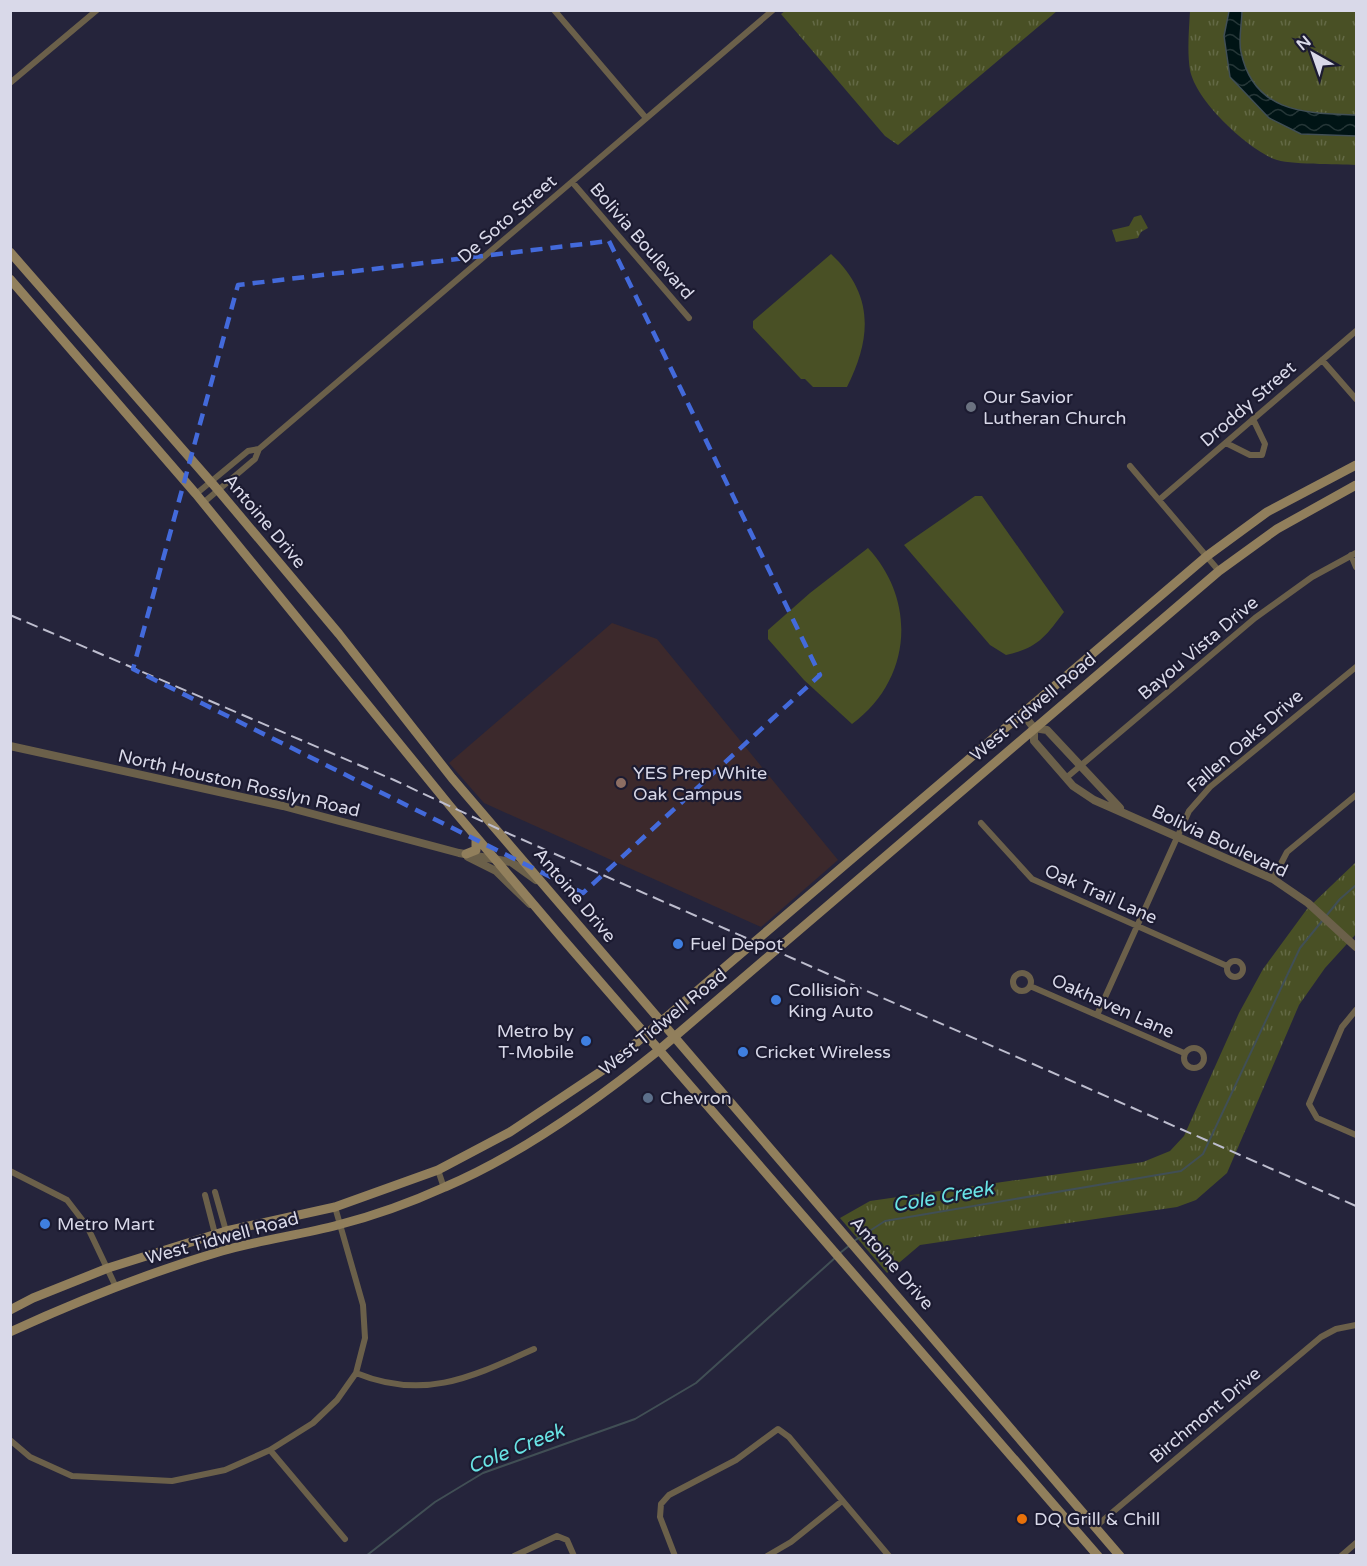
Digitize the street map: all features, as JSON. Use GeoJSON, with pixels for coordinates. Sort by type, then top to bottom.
{"type":"FeatureCollection","features":[{"type":"Feature","properties":{"kind":"main road","name":"Antoine Drive"},"geometry":{"type":"LineString","coordinates":[[10,252],[218,490],[339,634],[452,778],[673,1038],[943,1348],[1120,1556]]}},
{"type":"Feature","properties":{"kind":"main road","name":"Antoine Drive"},"geometry":{"type":"LineString","coordinates":[[10,279],[196,494],[562,938],[1098,1556]]}},
{"type":"Feature","properties":{"kind":"main road","name":"West Tidwell Road"},"geometry":{"type":"LineString","coordinates":[[10,1310],[33,1298],[108,1268],[215,1234],[335,1207],[438,1170],[510,1132],[609,1066],[647,1035],[1207,556],[1267,512],[1356,465]]}},
{"type":"Feature","properties":{"kind":"main road"},"geometry":{"type":"LineString","coordinates":[[1340,473],[1352,487]]}},
{"type":"Feature","properties":{"kind":"main road","name":"West Tidwell Road"},"geometry":{"type":"LineString","coordinates":[[10,1332],[114,1285],[224,1251],[340,1224],[444,1188],[542,1133],[608,1089],[659,1050],[1219,571],[1277,529],[1352,487]]}},
{"type":"Feature","properties":{"kind":"main road"},"geometry":{"type":"LineString","coordinates":[[1125,625],[1137,640]]}},
{"type":"Feature","properties":{"kind":"main road"},"geometry":{"type":"LineString","coordinates":[[920,801],[933,814]]}},
{"type":"Feature","properties":{"kind":"main road"},"geometry":{"type":"LineString","coordinates":[[462,854],[476,850],[475,835]]}},
{"type":"Feature","properties":{"kind":"main road"},"geometry":{"type":"LineString","coordinates":[[836,873],[848,887]]}},
{"type":"Feature","properties":{"kind":"main road"},"geometry":{"type":"LineString","coordinates":[[562,938],[579,926]]}},
{"type":"Feature","properties":{"kind":"main road"},"geometry":{"type":"LineString","coordinates":[[739,956],[752,970]]}},
{"type":"Feature","properties":{"kind":"main road"},"geometry":{"type":"LineString","coordinates":[[224,1251],[226,1231]]}},
{"type":"Feature","properties":{"kind":"main road"},"geometry":{"type":"LineString","coordinates":[[215,1234],[224,1251]]}},
{"type":"Feature","properties":{"kind":"main road"},"geometry":{"type":"LineString","coordinates":[[928,1361],[943,1348]]}},
{"type":"Feature","properties":{"kind":"main road"},"geometry":{"type":"LineString","coordinates":[[998,1439],[1012,1428]]}},
{"type":"Feature","properties":{"kind":"main road"},"geometry":{"type":"LineString","coordinates":[[1082,1537],[1095,1527]]}},
{"type":"Feature","properties":{"kind":"street"},"geometry":{"type":"LineString","coordinates":[[10,83],[97,10]]}},
{"type":"Feature","properties":{"kind":"street"},"geometry":{"type":"LineString","coordinates":[[554,10],[646,118]]}},
{"type":"Feature","properties":{"kind":"street","name":"De Soto Street"},"geometry":{"type":"LineString","coordinates":[[203,503],[255,459],[259,449],[773,10]]}},
{"type":"Feature","properties":{"kind":"street","name":"Bolivia Boulevard"},"geometry":{"type":"LineString","coordinates":[[573,183],[689,318]]}},
{"type":"Feature","properties":{"kind":"street","name":"Droddy Street"},"geometry":{"type":"LineString","coordinates":[[1159,500],[1356,331]]}},
{"type":"Feature","properties":{"kind":"street"},"geometry":{"type":"LineString","coordinates":[[1322,360],[1356,399]]}},
{"type":"Feature","properties":{"kind":"street"},"geometry":{"type":"LineString","coordinates":[[1226,443],[1251,455],[1263,455],[1265,444],[1253,419]]}},
{"type":"Feature","properties":{"kind":"street","name":"De Soto Street"},"geometry":{"type":"LineString","coordinates":[[196,494],[248,451],[259,449]]}},
{"type":"Feature","properties":{"kind":"street"},"geometry":{"type":"LineString","coordinates":[[1130,466],[1219,571]]}},
{"type":"Feature","properties":{"kind":"street"},"geometry":{"type":"LineString","coordinates":[[1354,554],[1356,567]]}},
{"type":"Feature","properties":{"kind":"street","name":"Bayou Vista Drive"},"geometry":{"type":"LineString","coordinates":[[1066,778],[1255,618],[1312,577],[1354,554]]}},
{"type":"Feature","properties":{"kind":"street","name":"Fallen Oaks Drive"},"geometry":{"type":"LineString","coordinates":[[1097,1015],[1189,811],[1210,787],[1356,667]]}},
{"type":"Feature","properties":{"kind":"street","name":"Bolivia Boulevard"},"geometry":{"type":"LineString","coordinates":[[1022,713],[1034,728],[1034,741],[1066,778],[1094,800],[1273,879],[1318,912],[1353,944]]}},
{"type":"Feature","properties":{"kind":"street","name":"Bolivia Boulevard"},"geometry":{"type":"LineString","coordinates":[[1034,728],[1047,730],[1123,811]]}},
{"type":"Feature","properties":{"kind":"street","name":"North Houston Rosslyn Road"},"geometry":{"type":"LineString","coordinates":[[10,746],[293,809],[462,854],[511,862],[549,890]]}},
{"type":"Feature","properties":{"kind":"street"},"geometry":{"type":"LineString","coordinates":[[1273,879],[1287,852],[1356,795]]}},
{"type":"Feature","properties":{"kind":"street","name":"Oak Trail Lane"},"geometry":{"type":"LineString","coordinates":[[981,823],[1032,879],[1227,966]]}},
{"type":"Feature","properties":{"kind":"street","name":"North Houston Rosslyn Road"},"geometry":{"type":"LineString","coordinates":[[462,854],[496,872],[544,916]]}},
{"type":"Feature","properties":{"kind":"street","name":"Oakhaven Lane"},"geometry":{"type":"LineString","coordinates":[[1030,986],[1184,1053]]}},
{"type":"Feature","properties":{"kind":"street"},"geometry":{"type":"LineString","coordinates":[[1356,1010],[1342,1027],[1309,1104],[1317,1118],[1356,1135]]}},
{"type":"Feature","properties":{"kind":"street"},"geometry":{"type":"LineString","coordinates":[[438,1170],[444,1188]]}},
{"type":"Feature","properties":{"kind":"street"},"geometry":{"type":"LineString","coordinates":[[10,1171],[67,1200],[87,1226],[114,1285]]}},
{"type":"Feature","properties":{"kind":"street"},"geometry":{"type":"LineString","coordinates":[[215,1192],[226,1231]]}},
{"type":"Feature","properties":{"kind":"street"},"geometry":{"type":"LineString","coordinates":[[205,1195],[215,1234]]}},
{"type":"Feature","properties":{"kind":"street"},"geometry":{"type":"LineString","coordinates":[[10,1440],[30,1457],[72,1476],[172,1481],[225,1470],[270,1450],[313,1423],[337,1400],[357,1373],[365,1338],[363,1305],[335,1207]]}},
{"type":"Feature","properties":{"kind":"street","name":"Birchmont Drive"},"geometry":{"type":"LineString","coordinates":[[1095,1527],[1321,1336],[1336,1329],[1356,1326]]}},
{"type":"Feature","properties":{"kind":"street"},"geometry":{"type":"LineString","coordinates":[[357,1373],[382,1384],[420,1387],[454,1380],[534,1349]]}},
{"type":"Feature","properties":{"kind":"street"},"geometry":{"type":"LineString","coordinates":[[675,1556],[660,1517],[660,1504],[669,1495],[736,1460],[778,1429],[799,1450],[889,1556]]}},
{"type":"Feature","properties":{"kind":"street"},"geometry":{"type":"LineString","coordinates":[[270,1450],[345,1539]]}},
{"type":"Feature","properties":{"kind":"street"},"geometry":{"type":"LineString","coordinates":[[767,1556],[791,1542],[842,1501]]}},
{"type":"Feature","properties":{"kind":"street"},"geometry":{"type":"LineString","coordinates":[[514,1556],[558,1536],[567,1540],[574,1556]]}},
{"type":"Feature","properties":{"kind":"street"},"geometry":{"type":"LineString","coordinates":[[1341,1556],[1356,1543]]}},
{"type":"Feature","properties":{"kind":"highlighted area"},"geometry":{"type":"Polygon","coordinates":[[[609,241],[820,675],[583,893],[133,669],[238,285],[609,241]]]}},
{"type":"Feature","properties":{"kind":"shaded area","name":"YES Prep White Oak Campus"},"geometry":{"type":"Polygon","coordinates":[[[612,623],[657,639],[838,860],[761,927],[484,803],[449,763],[612,623]]]}},
{"type":"Feature","properties":{"kind":"green space"},"geometry":{"type":"Polygon","coordinates":[[[785,11],[1057,11],[898,145],[885,136],[781,14],[785,11]]]}},
{"type":"Feature","properties":{"kind":"green space"},"geometry":{"type":"Polygon","coordinates":[[[1190,11],[1356,11],[1356,165],[1301,163],[1274,159],[1250,144],[1224,122],[1202,95],[1190,70],[1188,41],[1190,11]]]}},
{"type":"Feature","properties":{"kind":"green space"},"geometry":{"type":"Polygon","coordinates":[[[1141,215],[1148,228],[1141,232],[1138,238],[1116,242],[1112,230],[1129,226],[1134,217],[1141,215]]]}},
{"type":"Feature","properties":{"kind":"green space"},"geometry":{"type":"Polygon","coordinates":[[[831,254],[845,269],[862,300],[864,333],[861,351],[847,387],[813,387],[805,379],[801,379],[753,328],[753,321],[831,254]]]}},
{"type":"Feature","properties":{"kind":"green space"},"geometry":{"type":"Polygon","coordinates":[[[975,496],[982,496],[1064,612],[1040,640],[1026,649],[1006,655],[990,645],[904,545],[975,496]]]}},
{"type":"Feature","properties":{"kind":"green space"},"geometry":{"type":"Polygon","coordinates":[[[868,548],[884,569],[895,592],[900,616],[901,640],[896,664],[886,686],[872,706],[852,724],[804,680],[768,639],[768,630],[810,593],[868,548]]]}},
{"type":"Feature","properties":{"kind":"green space"},"geometry":{"type":"Polygon","coordinates":[[[1356,862],[1356,934],[1325,968],[1299,1005],[1227,1173],[1196,1200],[1177,1207],[920,1245],[887,1273],[840,1218],[870,1201],[1143,1162],[1170,1151],[1184,1136],[1239,1013],[1263,969],[1307,909],[1356,862]]]}},
{"type":"Feature","properties":{"kind":"water"},"geometry":{"type":"Polygon","coordinates":[[[1229,11],[1242,11],[1241,52],[1248,72],[1258,88],[1270,99],[1302,111],[1356,115],[1356,136],[1301,134],[1269,118],[1230,77],[1224,36],[1229,11]]]}},
{"type":"Feature","properties":{"kind":"waterway","name":"Cole Creek"},"geometry":{"type":"LineString","coordinates":[[854,1241],[885,1221],[1181,1171],[1203,1154],[1300,948],[1340,899],[1356,885]]}},
{"type":"Feature","properties":{"kind":"waterway","name":"Cole Creek"},"geometry":{"type":"LineString","coordinates":[[840,1253],[850,1245]]}},
{"type":"Feature","properties":{"kind":"waterway","name":"Cole Creek"},"geometry":{"type":"LineString","coordinates":[[366,1556],[435,1502],[483,1473],[635,1419],[696,1383],[836,1257]]}},
{"type":"Feature","properties":{"kind":"railway"},"geometry":{"type":"LineString","coordinates":[[10,615],[394,780],[505,832],[1356,1206]]}},
{"type":"Feature","properties":{"kind":"place","name":"Our Savior Lutheran Church"},"geometry":{"type":"Point","coordinates":[971,407]}},
{"type":"Feature","properties":{"kind":"place","name":"YES Prep White Oak Campus"},"geometry":{"type":"Point","coordinates":[621,783]}},
{"type":"Feature","properties":{"kind":"place","name":"Fuel Depot"},"geometry":{"type":"Point","coordinates":[678,944]}},
{"type":"Feature","properties":{"kind":"place","name":"Collision King Auto"},"geometry":{"type":"Point","coordinates":[776,1000]}},
{"type":"Feature","properties":{"kind":"place","name":"Metro by T-Mobile"},"geometry":{"type":"Point","coordinates":[586,1041]}},
{"type":"Feature","properties":{"kind":"place","name":"Cricket Wireless"},"geometry":{"type":"Point","coordinates":[743,1052]}},
{"type":"Feature","properties":{"kind":"place","name":"Chevron"},"geometry":{"type":"Point","coordinates":[648,1098]}},
{"type":"Feature","properties":{"kind":"place","name":"Metro Mart"},"geometry":{"type":"Point","coordinates":[45,1224]}},
{"type":"Feature","properties":{"kind":"place","name":"DQ Grill & Chill"},"geometry":{"type":"Point","coordinates":[1022,1519]}}]}
